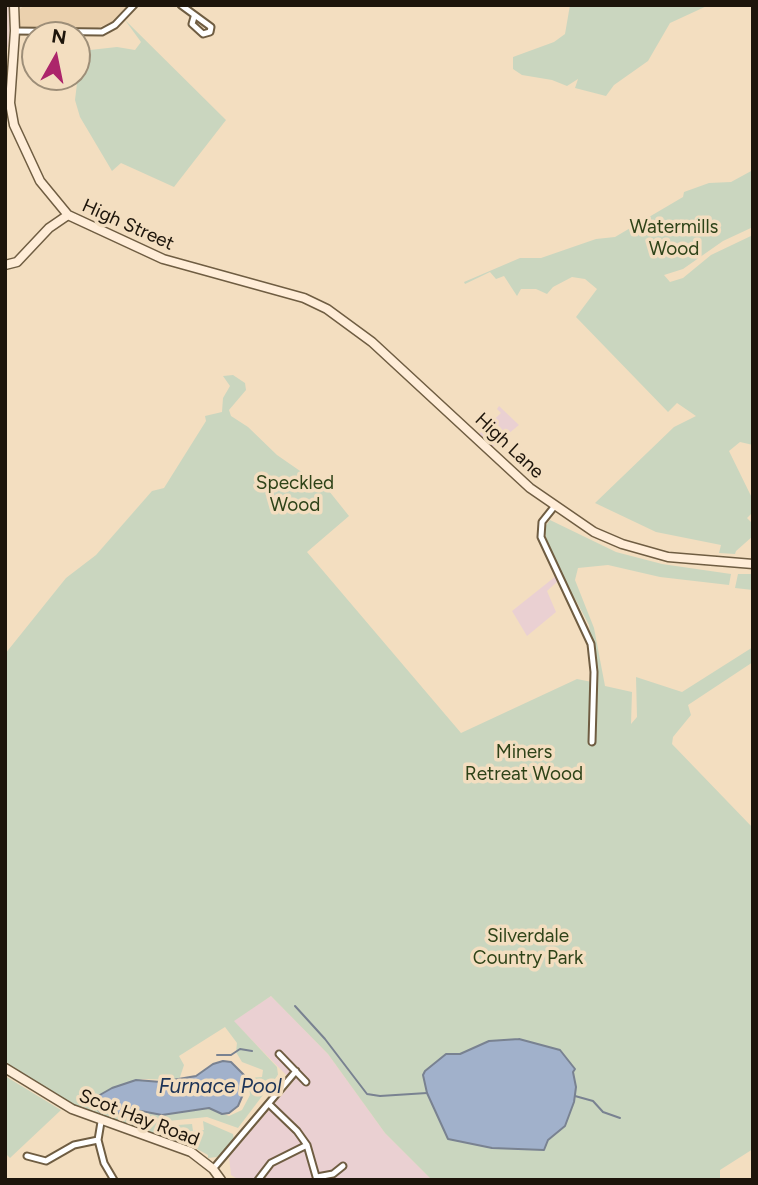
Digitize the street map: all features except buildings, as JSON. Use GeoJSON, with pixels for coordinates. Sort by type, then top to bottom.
{"type":"FeatureCollection","features":[{"type":"Feature","properties":{"kind":"main road","name":"High Street"},"geometry":{"type":"LineString","coordinates":[[14,5],[10,109],[14,125],[40,181],[68,215],[163,259],[233,279]]}},
{"type":"Feature","properties":{"kind":"main road"},"geometry":{"type":"LineString","coordinates":[[5,265],[17,261],[49,228],[68,215]]}},
{"type":"Feature","properties":{"kind":"main road","name":"High Lane"},"geometry":{"type":"LineString","coordinates":[[233,279],[304,298],[341,318],[554,507],[594,532],[640,550],[684,560],[753,564]]}},
{"type":"Feature","properties":{"kind":"main road","name":"Scot Hay Road"},"geometry":{"type":"LineString","coordinates":[[5,1068],[53,1100],[101,1122],[185,1150],[213,1169],[221,1180]]}},
{"type":"Feature","properties":{"kind":"street"},"geometry":{"type":"LineString","coordinates":[[15,31],[102,32],[115,25],[134,5]]}},
{"type":"Feature","properties":{"kind":"street"},"geometry":{"type":"LineString","coordinates":[[181,5],[194,17]]}},
{"type":"Feature","properties":{"kind":"street"},"geometry":{"type":"LineString","coordinates":[[554,507],[542,522],[541,537],[591,644],[594,672],[592,742]]}},
{"type":"Feature","properties":{"kind":"street"},"geometry":{"type":"LineString","coordinates":[[279,1054],[306,1082]]}},
{"type":"Feature","properties":{"kind":"street"},"geometry":{"type":"LineString","coordinates":[[213,1169],[270,1105],[296,1071]]}},
{"type":"Feature","properties":{"kind":"street"},"geometry":{"type":"LineString","coordinates":[[270,1105],[298,1131],[307,1145],[317,1178],[333,1174],[343,1166]]}},
{"type":"Feature","properties":{"kind":"street"},"geometry":{"type":"LineString","coordinates":[[101,1122],[98,1140],[104,1163],[114,1180]]}},
{"type":"Feature","properties":{"kind":"street"},"geometry":{"type":"LineString","coordinates":[[27,1156],[46,1161],[74,1145],[98,1140]]}},
{"type":"Feature","properties":{"kind":"street"},"geometry":{"type":"LineString","coordinates":[[258,1180],[271,1163],[307,1145]]}},
{"type":"Feature","properties":{"kind":"shaded area"},"geometry":{"type":"Polygon","coordinates":[[[5,5],[10,5],[12,12],[8,47],[5,47],[5,5]]]}},
{"type":"Feature","properties":{"kind":"shaded area"},"geometry":{"type":"Polygon","coordinates":[[[25,5],[129,5],[114,21],[93,30],[91,21],[21,21],[19,27],[20,9],[25,5]]]}},
{"type":"Feature","properties":{"kind":"shaded area"},"geometry":{"type":"Polygon","coordinates":[[[499,406],[519,425],[491,448],[478,435],[501,413],[497,409],[499,406]]]}},
{"type":"Feature","properties":{"kind":"shaded area"},"geometry":{"type":"Polygon","coordinates":[[[556,576],[558,581],[547,591],[556,612],[527,636],[512,611],[556,576]]]}},
{"type":"Feature","properties":{"kind":"shaded area"},"geometry":{"type":"Polygon","coordinates":[[[271,996],[328,1054],[385,1133],[432,1180],[239,1180],[231,1175],[229,1157],[293,1082],[233,1021],[271,996]]]}},
{"type":"Feature","properties":{"kind":"green space"},"geometry":{"type":"Polygon","coordinates":[[[570,5],[709,5],[670,23],[648,61],[614,85],[606,96],[575,88],[578,79],[567,86],[552,80],[522,75],[513,69],[513,57],[554,42],[565,34],[570,5]]]}},
{"type":"Feature","properties":{"kind":"green space"},"geometry":{"type":"Polygon","coordinates":[[[125,20],[226,120],[174,187],[121,163],[112,171],[80,117],[75,100],[76,91],[91,91],[91,50],[117,47],[135,50],[141,42],[125,20]]]}},
{"type":"Feature","properties":{"kind":"green space","name":"Watermills Wood"},"geometry":{"type":"Polygon","coordinates":[[[753,170],[753,227],[723,241],[683,269],[664,275],[670,282],[683,278],[711,255],[753,235],[753,445],[740,442],[729,451],[752,498],[753,512],[747,518],[753,524],[753,536],[735,554],[719,553],[721,545],[656,532],[595,503],[674,427],[696,416],[677,403],[668,412],[576,317],[597,289],[585,279],[572,277],[553,287],[547,294],[536,289],[521,289],[517,296],[504,276],[496,279],[490,272],[465,284],[464,282],[520,258],[541,258],[596,239],[615,237],[683,197],[684,192],[709,183],[731,182],[753,170]]]}},
{"type":"Feature","properties":{"kind":"green space","name":"Silverdale Country Park"},"geometry":{"type":"Polygon","coordinates":[[[233,375],[245,383],[246,390],[229,410],[231,416],[248,427],[277,455],[329,491],[349,516],[307,552],[461,733],[577,679],[592,682],[595,723],[597,689],[589,625],[549,550],[544,528],[550,520],[616,552],[662,564],[731,574],[729,585],[660,577],[608,565],[578,568],[575,580],[594,628],[605,686],[632,692],[631,724],[637,717],[636,677],[682,692],[753,647],[753,662],[688,705],[691,715],[673,737],[672,744],[753,828],[753,1149],[720,1170],[720,1180],[432,1180],[385,1133],[328,1054],[271,996],[234,1021],[277,1067],[278,1075],[238,1128],[207,1117],[168,1121],[169,1136],[178,1135],[178,1125],[192,1124],[193,1131],[204,1130],[203,1121],[233,1134],[234,1141],[217,1157],[208,1158],[208,1155],[186,1143],[158,1137],[72,1105],[5,1062],[5,654],[66,578],[96,555],[152,491],[164,488],[206,421],[205,416],[222,412],[223,398],[230,386],[223,376],[233,375]],[[225,1027],[179,1056],[184,1065],[179,1080],[142,1079],[98,1096],[115,1114],[141,1111],[162,1115],[209,1108],[229,1116],[242,1110],[250,1095],[248,1078],[262,1077],[263,1070],[242,1062],[236,1052],[237,1043],[225,1027]]]}},
{"type":"Feature","properties":{"kind":"green space"},"geometry":{"type":"Polygon","coordinates":[[[738,574],[753,574],[753,590],[735,588],[738,574]]]}},
{"type":"Feature","properties":{"kind":"green space"},"geometry":{"type":"Polygon","coordinates":[[[5,1076],[61,1110],[10,1158],[5,1153],[5,1076]]]}},
{"type":"Feature","properties":{"kind":"water"},"geometry":{"type":"Polygon","coordinates":[[[519,1039],[560,1050],[575,1069],[574,1102],[565,1126],[548,1140],[544,1150],[492,1148],[448,1139],[427,1093],[423,1075],[425,1071],[446,1054],[460,1054],[489,1041],[519,1039]]]}},
{"type":"Feature","properties":{"kind":"water","name":"Furnace Pool"},"geometry":{"type":"Polygon","coordinates":[[[231,1062],[244,1075],[244,1092],[238,1106],[229,1113],[222,1114],[209,1108],[162,1115],[141,1111],[115,1114],[100,1112],[97,1108],[98,1096],[112,1088],[136,1080],[161,1082],[196,1076],[213,1064],[231,1062]]]}},
{"type":"Feature","properties":{"kind":"waterway"},"geometry":{"type":"LineString","coordinates":[[295,1006],[325,1039],[367,1094],[380,1096],[427,1093]]}},
{"type":"Feature","properties":{"kind":"waterway"},"geometry":{"type":"LineString","coordinates":[[217,1055],[231,1055],[240,1049],[252,1051]]}},
{"type":"Feature","properties":{"kind":"waterway"},"geometry":{"type":"LineString","coordinates":[[575,1096],[593,1101],[603,1112],[620,1118]]}},
{"type":"Feature","properties":{"kind":"park label","name":"Speckled Wood"},"geometry":{"type":"Point","coordinates":[295,494]}},
{"type":"Feature","properties":{"kind":"park label","name":"Miners Retreat Wood"},"geometry":{"type":"Point","coordinates":[524,763]}}]}
